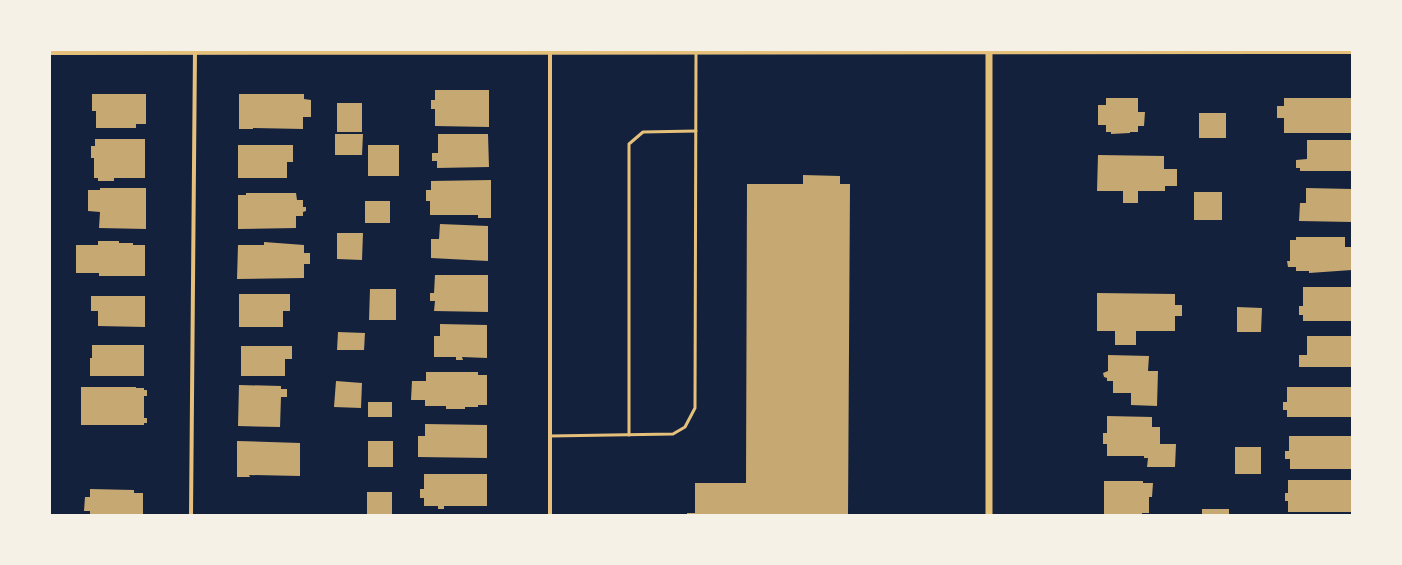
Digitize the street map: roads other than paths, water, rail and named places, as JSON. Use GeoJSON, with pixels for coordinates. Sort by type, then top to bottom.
{"type":"FeatureCollection","features":[{"type":"Feature","properties":{"kind":"street"},"geometry":{"type":"LineString","coordinates":[[191,515],[195,51]]}},
{"type":"Feature","properties":{"kind":"street"},"geometry":{"type":"LineString","coordinates":[[50,53],[195,51],[1352,52]]}},
{"type":"Feature","properties":{"kind":"street"},"geometry":{"type":"LineString","coordinates":[[550,51],[550,515]]}},
{"type":"Feature","properties":{"kind":"street"},"geometry":{"type":"LineString","coordinates":[[989,51],[989,515]]}},
{"type":"Feature","properties":{"kind":"lane"},"geometry":{"type":"LineString","coordinates":[[550,436],[673,434],[685,427],[694,408],[696,52]]}},
{"type":"Feature","properties":{"kind":"lane"},"geometry":{"type":"LineString","coordinates":[[629,435],[629,144],[643,132],[696,131]]}}]}
